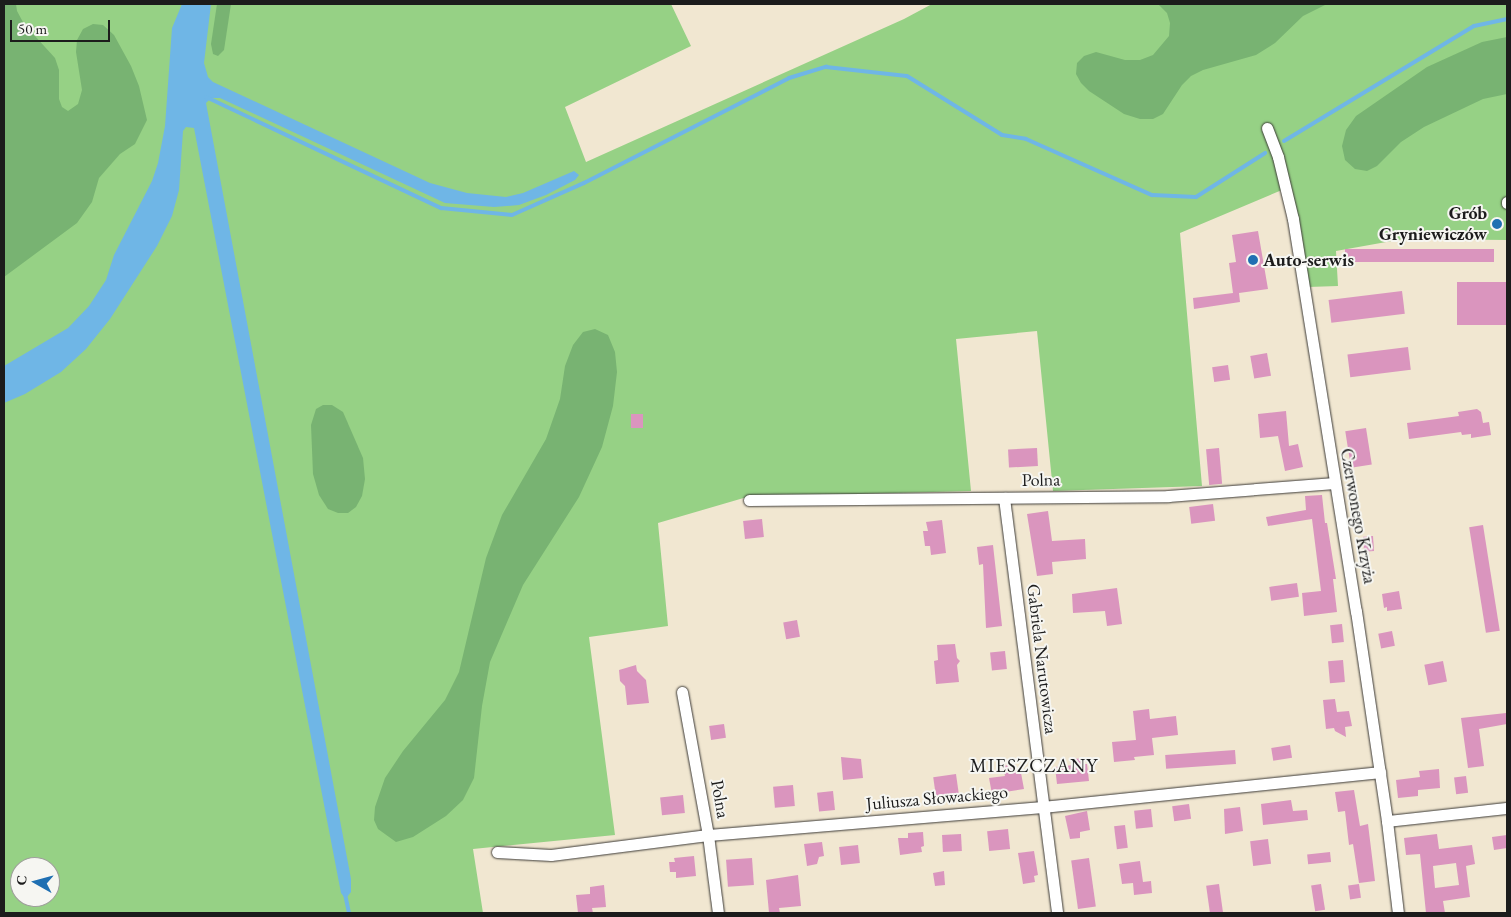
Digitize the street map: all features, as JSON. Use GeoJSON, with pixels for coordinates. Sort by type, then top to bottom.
{"type":"FeatureCollection","features":[{"type":"Feature","properties":{"kind":"street","name":"Czerwonego Krzyża"},"geometry":{"type":"LineString","coordinates":[[1267,128],[1278,157],[1293,219],[1388,821],[1398,913]]}},
{"type":"Feature","properties":{"kind":"street","name":"Polna"},"geometry":{"type":"LineString","coordinates":[[749,500],[1168,496],[1334,483]]}},
{"type":"Feature","properties":{"kind":"street","name":"Gabriela Narutowicza"},"geometry":{"type":"LineString","coordinates":[[1004,498],[1057,913]]}},
{"type":"Feature","properties":{"kind":"street","name":"Polna"},"geometry":{"type":"LineString","coordinates":[[682,692],[708,835],[718,913]]}},
{"type":"Feature","properties":{"kind":"street","name":"Juliusza Słowackiego"},"geometry":{"type":"LineString","coordinates":[[497,852],[551,855],[708,835],[1043,807],[1380,772]]}},
{"type":"Feature","properties":{"kind":"street"},"geometry":{"type":"LineString","coordinates":[[1388,821],[1507,808]]}},
{"type":"Feature","properties":{"kind":"green space"},"geometry":{"type":"Polygon","coordinates":[[[4,4],[671,4],[691,46],[565,107],[586,162],[904,19],[932,4],[1507,4],[1507,240],[1403,239],[1336,251],[1338,286],[1308,287],[1289,187],[1180,233],[1202,486],[1053,491],[1037,331],[956,339],[971,491],[747,497],[658,523],[668,626],[589,637],[615,835],[473,849],[483,913],[4,913],[4,4]]]}},
{"type":"Feature","properties":{"kind":"green space"},"geometry":{"type":"Polygon","coordinates":[[[4,4],[16,4],[17,11],[24,24],[55,58],[59,70],[59,99],[62,107],[68,111],[78,104],[82,90],[76,52],[77,40],[83,29],[93,24],[103,25],[114,35],[131,66],[139,86],[147,120],[135,144],[120,154],[99,178],[92,202],[77,223],[4,277],[4,4]]]}},
{"type":"Feature","properties":{"kind":"green space"},"geometry":{"type":"Polygon","coordinates":[[[217,4],[231,4],[224,50],[218,56],[213,54],[211,44],[217,4]]]}},
{"type":"Feature","properties":{"kind":"green space"},"geometry":{"type":"Polygon","coordinates":[[[1158,4],[1327,4],[1303,16],[1275,43],[1256,55],[1203,70],[1191,76],[1182,85],[1163,114],[1153,119],[1140,119],[1124,114],[1089,91],[1076,74],[1077,63],[1084,56],[1096,52],[1125,60],[1140,60],[1153,55],[1169,36],[1170,23],[1167,13],[1158,4]]]}},
{"type":"Feature","properties":{"kind":"green space"},"geometry":{"type":"Polygon","coordinates":[[[1507,37],[1507,94],[1483,99],[1424,127],[1401,142],[1377,166],[1367,171],[1355,169],[1345,160],[1342,146],[1346,130],[1356,116],[1427,67],[1482,42],[1507,37]]]}},
{"type":"Feature","properties":{"kind":"green space"},"geometry":{"type":"Polygon","coordinates":[[[595,329],[608,335],[615,352],[617,372],[613,406],[602,447],[579,497],[523,585],[490,662],[482,706],[474,778],[463,800],[446,816],[413,837],[396,842],[378,829],[374,820],[375,807],[385,778],[403,751],[445,700],[459,672],[486,558],[502,515],[546,439],[560,399],[565,366],[573,345],[583,332],[595,329]]]}},
{"type":"Feature","properties":{"kind":"green space"},"geometry":{"type":"Polygon","coordinates":[[[323,405],[332,405],[343,412],[363,458],[365,479],[362,496],[356,507],[348,513],[338,513],[328,509],[319,495],[313,474],[311,425],[316,409],[323,405]]]}},
{"type":"Feature","properties":{"kind":"water"},"geometry":{"type":"Polygon","coordinates":[[[182,4],[211,4],[204,63],[208,77],[213,82],[430,183],[467,193],[506,197],[523,193],[574,171],[579,175],[575,180],[546,195],[519,205],[494,207],[445,203],[220,98],[211,98],[206,103],[351,879],[351,892],[347,897],[344,897],[341,893],[194,128],[186,127],[183,131],[179,190],[172,216],[157,246],[110,319],[86,349],[61,372],[25,394],[4,403],[4,366],[68,328],[89,306],[106,280],[114,255],[152,181],[158,163],[165,126],[172,28],[182,4]]]}},
{"type":"Feature","properties":{"kind":"building"},"geometry":{"type":"Polygon","coordinates":[[[1258,231],[1268,289],[1239,293],[1240,302],[1194,309],[1193,298],[1233,293],[1229,263],[1236,262],[1232,235],[1258,231]]]}},
{"type":"Feature","properties":{"kind":"building"},"geometry":{"type":"Polygon","coordinates":[[[1345,249],[1494,249],[1494,262],[1345,262],[1345,249]]]}},
{"type":"Feature","properties":{"kind":"building"},"geometry":{"type":"Polygon","coordinates":[[[1457,282],[1507,282],[1507,325],[1457,325],[1457,282]]]}},
{"type":"Feature","properties":{"kind":"building"},"geometry":{"type":"Polygon","coordinates":[[[1402,291],[1405,314],[1331,323],[1329,300],[1402,291]]]}},
{"type":"Feature","properties":{"kind":"building"},"geometry":{"type":"Polygon","coordinates":[[[1408,347],[1411,370],[1350,377],[1347,354],[1408,347]]]}},
{"type":"Feature","properties":{"kind":"building"},"geometry":{"type":"Polygon","coordinates":[[[1267,353],[1271,376],[1254,379],[1250,356],[1267,353]]]}},
{"type":"Feature","properties":{"kind":"building"},"geometry":{"type":"Polygon","coordinates":[[[1228,365],[1230,380],[1214,382],[1212,367],[1228,365]]]}},
{"type":"Feature","properties":{"kind":"building"},"geometry":{"type":"Polygon","coordinates":[[[1477,409],[1481,412],[1483,423],[1489,422],[1491,435],[1471,438],[1471,434],[1462,435],[1461,432],[1409,439],[1407,423],[1459,416],[1458,412],[1477,409]]]}},
{"type":"Feature","properties":{"kind":"building"},"geometry":{"type":"Polygon","coordinates":[[[1286,411],[1289,446],[1298,444],[1303,467],[1285,471],[1278,436],[1260,438],[1258,414],[1286,411]]]}},
{"type":"Feature","properties":{"kind":"building"},"geometry":{"type":"Polygon","coordinates":[[[631,414],[643,414],[643,428],[631,428],[631,414]]]}},
{"type":"Feature","properties":{"kind":"building"},"geometry":{"type":"Polygon","coordinates":[[[1366,428],[1372,465],[1351,468],[1345,431],[1366,428]]]}},
{"type":"Feature","properties":{"kind":"building"},"geometry":{"type":"Polygon","coordinates":[[[1037,448],[1038,466],[1009,467],[1008,450],[1037,448]]]}},
{"type":"Feature","properties":{"kind":"building"},"geometry":{"type":"Polygon","coordinates":[[[1219,448],[1222,484],[1209,485],[1206,449],[1219,448]]]}},
{"type":"Feature","properties":{"kind":"building"},"geometry":{"type":"Polygon","coordinates":[[[1322,495],[1325,523],[1327,523],[1336,579],[1333,579],[1337,612],[1304,616],[1302,593],[1321,591],[1312,519],[1268,526],[1266,517],[1306,510],[1305,496],[1322,495]]]}},
{"type":"Feature","properties":{"kind":"building"},"geometry":{"type":"Polygon","coordinates":[[[1213,504],[1215,521],[1191,524],[1189,507],[1213,504]]]}},
{"type":"Feature","properties":{"kind":"building"},"geometry":{"type":"Polygon","coordinates":[[[1048,511],[1052,541],[1085,539],[1086,559],[1052,562],[1053,574],[1037,576],[1027,514],[1048,511]]]}},
{"type":"Feature","properties":{"kind":"building"},"geometry":{"type":"Polygon","coordinates":[[[762,519],[764,537],[745,539],[743,521],[762,519]]]}},
{"type":"Feature","properties":{"kind":"building"},"geometry":{"type":"Polygon","coordinates":[[[942,520],[946,553],[931,555],[930,546],[925,546],[923,531],[928,531],[926,522],[942,520]]]}},
{"type":"Feature","properties":{"kind":"building"},"geometry":{"type":"Polygon","coordinates":[[[1483,525],[1500,631],[1486,633],[1469,527],[1483,525]]]}},
{"type":"Feature","properties":{"kind":"building"},"geometry":{"type":"Polygon","coordinates":[[[1373,536],[1374,551],[1364,552],[1363,537],[1373,536]]]}},
{"type":"Feature","properties":{"kind":"building"},"geometry":{"type":"Polygon","coordinates":[[[993,545],[1002,626],[986,628],[983,564],[979,565],[977,547],[993,545]]]}},
{"type":"Feature","properties":{"kind":"building"},"geometry":{"type":"Polygon","coordinates":[[[1297,583],[1299,597],[1271,601],[1269,587],[1297,583]]]}},
{"type":"Feature","properties":{"kind":"building"},"geometry":{"type":"Polygon","coordinates":[[[1117,588],[1122,624],[1107,626],[1105,611],[1073,613],[1072,594],[1117,588]]]}},
{"type":"Feature","properties":{"kind":"building"},"geometry":{"type":"Polygon","coordinates":[[[1399,591],[1402,609],[1387,611],[1387,607],[1384,608],[1382,594],[1399,591]]]}},
{"type":"Feature","properties":{"kind":"building"},"geometry":{"type":"Polygon","coordinates":[[[797,620],[800,637],[786,639],[783,622],[797,620]]]}},
{"type":"Feature","properties":{"kind":"building"},"geometry":{"type":"Polygon","coordinates":[[[1342,624],[1344,642],[1332,643],[1330,625],[1342,624]]]}},
{"type":"Feature","properties":{"kind":"building"},"geometry":{"type":"Polygon","coordinates":[[[1392,631],[1395,646],[1381,648],[1378,634],[1392,631]]]}},
{"type":"Feature","properties":{"kind":"building"},"geometry":{"type":"Polygon","coordinates":[[[955,644],[957,658],[960,661],[957,665],[959,682],[936,684],[934,661],[938,660],[937,645],[955,644]]]}},
{"type":"Feature","properties":{"kind":"building"},"geometry":{"type":"Polygon","coordinates":[[[1005,651],[1007,669],[992,670],[990,653],[1005,651]]]}},
{"type":"Feature","properties":{"kind":"building"},"geometry":{"type":"Polygon","coordinates":[[[1343,660],[1345,682],[1330,683],[1328,661],[1343,660]]]}},
{"type":"Feature","properties":{"kind":"building"},"geometry":{"type":"Polygon","coordinates":[[[1443,661],[1447,682],[1428,685],[1424,665],[1443,661]]]}},
{"type":"Feature","properties":{"kind":"building"},"geometry":{"type":"Polygon","coordinates":[[[636,665],[637,671],[646,680],[649,703],[627,705],[625,686],[620,681],[619,670],[636,665]]]}},
{"type":"Feature","properties":{"kind":"building"},"geometry":{"type":"Polygon","coordinates":[[[1335,699],[1337,712],[1349,711],[1352,726],[1345,727],[1346,737],[1335,731],[1334,728],[1326,729],[1323,700],[1335,699]]]}},
{"type":"Feature","properties":{"kind":"building"},"geometry":{"type":"Polygon","coordinates":[[[1149,709],[1150,719],[1176,716],[1178,735],[1152,738],[1154,755],[1134,757],[1135,760],[1114,762],[1112,742],[1136,740],[1133,711],[1149,709]]]}},
{"type":"Feature","properties":{"kind":"building"},"geometry":{"type":"Polygon","coordinates":[[[1506,713],[1507,724],[1479,729],[1484,766],[1468,768],[1461,718],[1506,713]]]}},
{"type":"Feature","properties":{"kind":"building"},"geometry":{"type":"Polygon","coordinates":[[[724,724],[726,738],[711,740],[709,726],[724,724]]]}},
{"type":"Feature","properties":{"kind":"building"},"geometry":{"type":"Polygon","coordinates":[[[1290,745],[1292,758],[1273,761],[1271,748],[1290,745]]]}},
{"type":"Feature","properties":{"kind":"building"},"geometry":{"type":"Polygon","coordinates":[[[1235,750],[1236,764],[1166,769],[1165,755],[1235,750]]]}},
{"type":"Feature","properties":{"kind":"building"},"geometry":{"type":"Polygon","coordinates":[[[841,757],[861,759],[863,778],[843,780],[841,757]]]}},
{"type":"Feature","properties":{"kind":"building"},"geometry":{"type":"Polygon","coordinates":[[[1084,758],[1084,764],[1087,764],[1089,781],[1057,784],[1055,767],[1074,765],[1074,759],[1084,758]]]}},
{"type":"Feature","properties":{"kind":"building"},"geometry":{"type":"Polygon","coordinates":[[[1015,764],[1016,774],[1021,773],[1024,789],[992,794],[989,778],[1005,776],[1003,766],[1015,764]]]}},
{"type":"Feature","properties":{"kind":"building"},"geometry":{"type":"Polygon","coordinates":[[[1439,769],[1440,788],[1418,790],[1418,796],[1398,798],[1396,780],[1420,777],[1419,771],[1439,769]]]}},
{"type":"Feature","properties":{"kind":"building"},"geometry":{"type":"Polygon","coordinates":[[[956,774],[959,796],[936,799],[933,777],[956,774]]]}},
{"type":"Feature","properties":{"kind":"building"},"geometry":{"type":"Polygon","coordinates":[[[1466,776],[1468,793],[1456,794],[1454,777],[1466,776]]]}},
{"type":"Feature","properties":{"kind":"building"},"geometry":{"type":"Polygon","coordinates":[[[793,785],[795,806],[775,808],[773,787],[793,785]]]}},
{"type":"Feature","properties":{"kind":"building"},"geometry":{"type":"Polygon","coordinates":[[[1354,790],[1360,826],[1368,824],[1375,881],[1359,883],[1353,844],[1349,845],[1345,811],[1338,812],[1335,792],[1354,790]]]}},
{"type":"Feature","properties":{"kind":"building"},"geometry":{"type":"Polygon","coordinates":[[[833,791],[835,810],[819,812],[817,793],[833,791]]]}},
{"type":"Feature","properties":{"kind":"building"},"geometry":{"type":"Polygon","coordinates":[[[683,795],[685,813],[662,815],[660,797],[683,795]]]}},
{"type":"Feature","properties":{"kind":"building"},"geometry":{"type":"Polygon","coordinates":[[[1291,800],[1293,811],[1307,810],[1308,820],[1263,825],[1261,804],[1291,800]]]}},
{"type":"Feature","properties":{"kind":"building"},"geometry":{"type":"Polygon","coordinates":[[[1189,804],[1191,819],[1174,821],[1172,806],[1189,804]]]}},
{"type":"Feature","properties":{"kind":"building"},"geometry":{"type":"Polygon","coordinates":[[[1240,807],[1243,831],[1225,834],[1224,809],[1240,807]]]}},
{"type":"Feature","properties":{"kind":"building"},"geometry":{"type":"Polygon","coordinates":[[[1151,809],[1153,827],[1136,829],[1134,811],[1151,809]]]}},
{"type":"Feature","properties":{"kind":"building"},"geometry":{"type":"Polygon","coordinates":[[[1087,811],[1090,830],[1080,832],[1080,838],[1070,839],[1065,816],[1087,811]]]}},
{"type":"Feature","properties":{"kind":"building"},"geometry":{"type":"Polygon","coordinates":[[[1125,825],[1128,848],[1117,849],[1114,826],[1125,825]]]}},
{"type":"Feature","properties":{"kind":"building"},"geometry":{"type":"Polygon","coordinates":[[[1008,829],[1010,849],[989,851],[987,831],[1008,829]]]}},
{"type":"Feature","properties":{"kind":"building"},"geometry":{"type":"Polygon","coordinates":[[[923,832],[924,846],[921,847],[922,852],[900,855],[898,838],[908,838],[908,833],[923,832]]]}},
{"type":"Feature","properties":{"kind":"building"},"geometry":{"type":"Polygon","coordinates":[[[961,834],[962,851],[943,852],[942,835],[961,834]]]}},
{"type":"Feature","properties":{"kind":"building"},"geometry":{"type":"Polygon","coordinates":[[[1437,834],[1439,849],[1472,845],[1475,864],[1466,866],[1470,897],[1443,901],[1445,913],[1426,913],[1420,854],[1406,855],[1404,838],[1437,834]],[[1456,863],[1433,866],[1435,888],[1459,885],[1456,863]]]}},
{"type":"Feature","properties":{"kind":"building"},"geometry":{"type":"Polygon","coordinates":[[[1507,835],[1507,848],[1494,850],[1492,837],[1507,835]]]}},
{"type":"Feature","properties":{"kind":"building"},"geometry":{"type":"Polygon","coordinates":[[[1268,839],[1271,864],[1253,866],[1250,841],[1268,839]]]}},
{"type":"Feature","properties":{"kind":"building"},"geometry":{"type":"Polygon","coordinates":[[[822,842],[824,856],[819,857],[817,864],[807,866],[804,844],[822,842]]]}},
{"type":"Feature","properties":{"kind":"building"},"geometry":{"type":"Polygon","coordinates":[[[858,845],[860,863],[841,865],[839,847],[858,845]]]}},
{"type":"Feature","properties":{"kind":"building"},"geometry":{"type":"Polygon","coordinates":[[[1034,851],[1038,875],[1034,876],[1035,882],[1023,884],[1018,853],[1034,851]]]}},
{"type":"Feature","properties":{"kind":"building"},"geometry":{"type":"Polygon","coordinates":[[[1330,852],[1331,862],[1308,864],[1307,854],[1330,852]]]}},
{"type":"Feature","properties":{"kind":"building"},"geometry":{"type":"Polygon","coordinates":[[[694,856],[696,876],[676,878],[676,872],[670,872],[669,862],[675,862],[674,858],[694,856]]]}},
{"type":"Feature","properties":{"kind":"building"},"geometry":{"type":"Polygon","coordinates":[[[752,858],[754,885],[728,887],[726,860],[752,858]]]}},
{"type":"Feature","properties":{"kind":"building"},"geometry":{"type":"Polygon","coordinates":[[[1089,858],[1096,907],[1078,909],[1071,861],[1089,858]]]}},
{"type":"Feature","properties":{"kind":"building"},"geometry":{"type":"Polygon","coordinates":[[[1140,861],[1143,882],[1151,881],[1152,893],[1134,895],[1133,883],[1122,884],[1119,864],[1140,861]]]}},
{"type":"Feature","properties":{"kind":"building"},"geometry":{"type":"Polygon","coordinates":[[[944,871],[945,885],[935,886],[933,873],[944,871]]]}},
{"type":"Feature","properties":{"kind":"building"},"geometry":{"type":"Polygon","coordinates":[[[798,875],[801,906],[779,908],[780,913],[769,913],[766,880],[798,875]]]}},
{"type":"Feature","properties":{"kind":"building"},"geometry":{"type":"Polygon","coordinates":[[[1219,884],[1223,913],[1210,913],[1206,886],[1219,884]]]}},
{"type":"Feature","properties":{"kind":"building"},"geometry":{"type":"Polygon","coordinates":[[[1321,884],[1325,910],[1315,911],[1311,886],[1321,884]]]}},
{"type":"Feature","properties":{"kind":"building"},"geometry":{"type":"Polygon","coordinates":[[[1359,884],[1361,898],[1350,899],[1348,886],[1359,884]]]}},
{"type":"Feature","properties":{"kind":"building"},"geometry":{"type":"Polygon","coordinates":[[[604,885],[606,907],[592,908],[593,913],[578,913],[576,895],[590,894],[590,887],[604,885]]]}},
{"type":"Feature","properties":{"kind":"waterway"},"geometry":{"type":"LineString","coordinates":[[1284,141],[1474,26],[1507,19]]}},
{"type":"Feature","properties":{"kind":"waterway"},"geometry":{"type":"LineString","coordinates":[[206,97],[441,208],[512,215],[584,183],[789,78],[826,67],[907,76],[1002,135],[1026,139],[1152,195],[1196,197],[1265,153]]}},
{"type":"Feature","properties":{"kind":"waterway"},"geometry":{"type":"LineString","coordinates":[[345,894],[349,913]]}},
{"type":"Feature","properties":{"kind":"place","name":"Grób Gryniewiczów"},"geometry":{"type":"Point","coordinates":[1497,224]}},
{"type":"Feature","properties":{"kind":"place","name":"Auto-serwis"},"geometry":{"type":"Point","coordinates":[1253,260]}},
{"type":"Feature","properties":{"kind":"district","name":"MIESZCZANY"},"geometry":{"type":"Point","coordinates":[1034,766]}}]}
